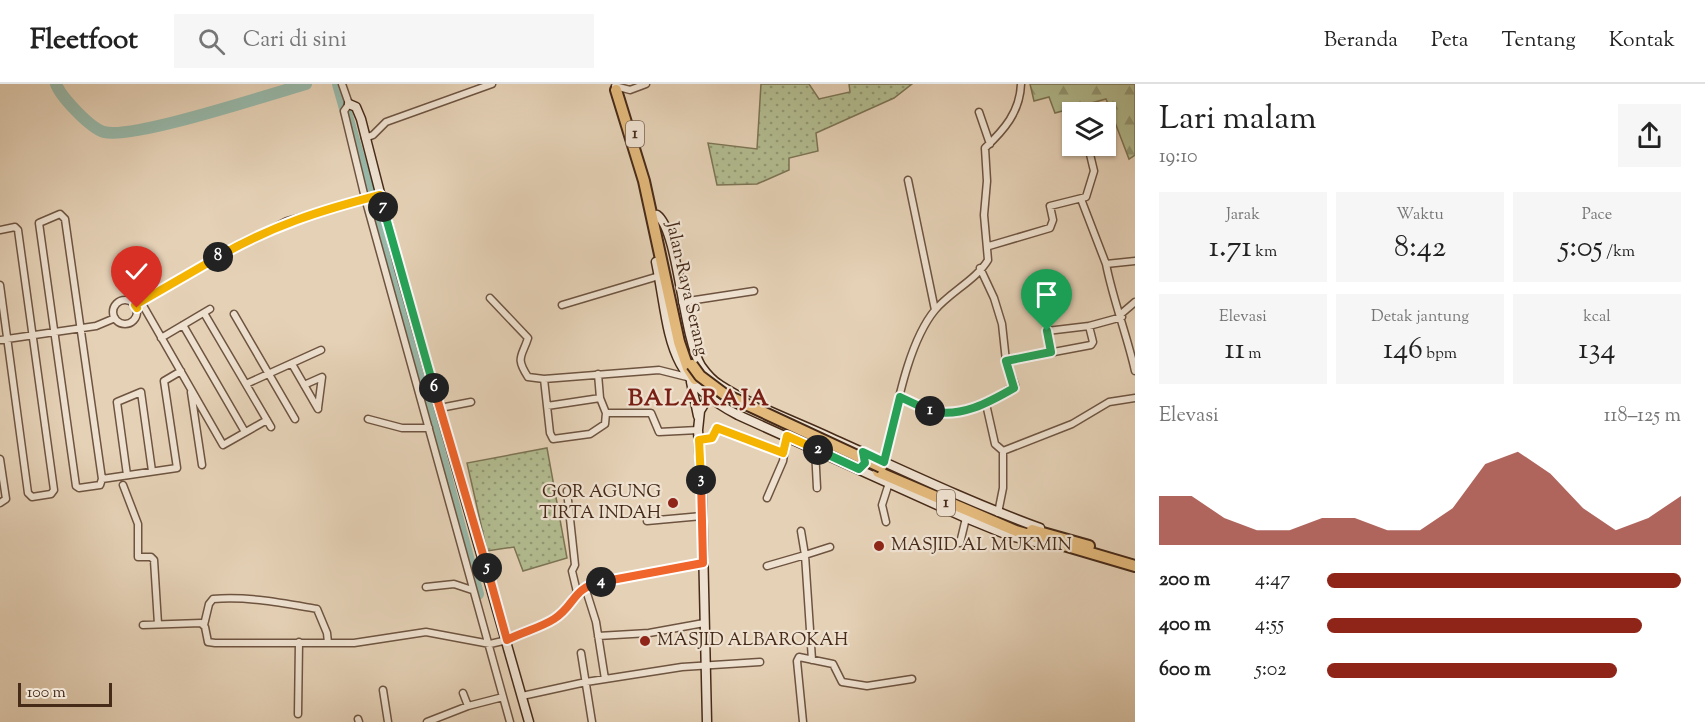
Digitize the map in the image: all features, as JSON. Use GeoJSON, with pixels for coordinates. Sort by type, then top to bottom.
{"type":"FeatureCollection","features":[{"type":"Feature","properties":{"kind":"highway","name":"Jalan Raya Serang"},"geometry":{"type":"LineString","coordinates":[[614,87],[640,149],[683,356],[695,379],[707,390],[740,408],[950,505],[1016,529],[1135,560]]}},
{"type":"Feature","properties":{"kind":"highway","name":"Jalan Raya Serang"},"geometry":{"type":"LineString","coordinates":[[1074,545],[1135,566]]}},
{"type":"Feature","properties":{"kind":"main road"},"geometry":{"type":"LineString","coordinates":[[347,105],[357,110],[379,195],[529,722]]}},
{"type":"Feature","properties":{"kind":"main road"},"geometry":{"type":"LineString","coordinates":[[707,722],[698,417],[689,380],[675,352],[650,231],[655,217],[663,222],[670,242],[696,357],[703,368],[721,386],[884,462],[1074,545]]}},
{"type":"Feature","properties":{"kind":"main road"},"geometry":{"type":"LineString","coordinates":[[689,380],[708,397],[738,415],[966,518],[1019,538],[1074,545]]}},
{"type":"Feature","properties":{"kind":"main road"},"geometry":{"type":"LineString","coordinates":[[698,417],[708,397],[721,386]]}},
{"type":"Feature","properties":{"kind":"main road"},"geometry":{"type":"LineString","coordinates":[[738,415],[749,409],[750,400]]}},
{"type":"Feature","properties":{"kind":"main road"},"geometry":{"type":"LineString","coordinates":[[859,469],[865,463],[863,452]]}},
{"type":"Feature","properties":{"kind":"street"},"geometry":{"type":"LineString","coordinates":[[342,84],[367,198],[472,590],[490,644],[510,722]]}},
{"type":"Feature","properties":{"kind":"street"},"geometry":{"type":"LineString","coordinates":[[365,138],[372,135],[386,122],[492,84]]}},
{"type":"Feature","properties":{"kind":"street"},"geometry":{"type":"LineString","coordinates":[[614,87],[628,90],[646,84]]}},
{"type":"Feature","properties":{"kind":"street"},"geometry":{"type":"LineString","coordinates":[[884,462],[911,359],[935,310],[988,260],[989,246],[984,215],[987,181],[985,148],[1006,128],[1018,103],[1022,84]]}},
{"type":"Feature","properties":{"kind":"street"},"geometry":{"type":"LineString","coordinates":[[979,112],[990,144]]}},
{"type":"Feature","properties":{"kind":"street"},"geometry":{"type":"LineString","coordinates":[[989,246],[1050,228],[1053,220],[1050,206],[1086,197],[1094,175],[1091,156]]}},
{"type":"Feature","properties":{"kind":"street"},"geometry":{"type":"LineString","coordinates":[[909,180],[935,310]]}},
{"type":"Feature","properties":{"kind":"street"},"geometry":{"type":"LineString","coordinates":[[138,304],[223,254],[287,221],[379,195]]}},
{"type":"Feature","properties":{"kind":"street"},"geometry":{"type":"LineString","coordinates":[[1081,199],[1107,264],[1113,296],[1121,316],[1135,371]]}},
{"type":"Feature","properties":{"kind":"street"},"geometry":{"type":"LineString","coordinates":[[60,214],[64,219],[80,329],[102,478],[100,485],[76,487],[39,223],[60,214]]}},
{"type":"Feature","properties":{"kind":"street"},"geometry":{"type":"LineString","coordinates":[[0,230],[15,227],[18,230],[54,491],[32,497],[28,493],[4,340],[0,285]]}},
{"type":"Feature","properties":{"kind":"street"},"geometry":{"type":"LineString","coordinates":[[1107,264],[1135,261]]}},
{"type":"Feature","properties":{"kind":"street"},"geometry":{"type":"LineString","coordinates":[[900,397],[931,412],[949,413],[986,404],[1015,387],[1006,361],[1002,324],[994,298],[980,268]]}},
{"type":"Feature","properties":{"kind":"street"},"geometry":{"type":"LineString","coordinates":[[562,305],[659,276]]}},
{"type":"Feature","properties":{"kind":"street"},"geometry":{"type":"LineString","coordinates":[[682,302],[754,291]]}},
{"type":"Feature","properties":{"kind":"street"},"geometry":{"type":"LineString","coordinates":[[490,298],[528,338],[519,358],[528,378],[544,379],[658,370],[689,380]]}},
{"type":"Feature","properties":{"kind":"street"},"geometry":{"type":"LineString","coordinates":[[138,304],[137,315],[132,323],[122,324],[115,318],[114,308],[118,303],[127,300],[138,304],[181,371],[223,445],[267,420]]}},
{"type":"Feature","properties":{"kind":"street"},"geometry":{"type":"LineString","coordinates":[[1051,352],[1047,331],[1089,326],[1121,316],[1135,302]]}},
{"type":"Feature","properties":{"kind":"street"},"geometry":{"type":"LineString","coordinates":[[161,338],[207,311],[271,427]]}},
{"type":"Feature","properties":{"kind":"street"},"geometry":{"type":"LineString","coordinates":[[234,314],[295,418]]}},
{"type":"Feature","properties":{"kind":"street"},"geometry":{"type":"LineString","coordinates":[[4,340],[96,326],[115,318]]}},
{"type":"Feature","properties":{"kind":"street"},"geometry":{"type":"LineString","coordinates":[[183,325],[245,432]]}},
{"type":"Feature","properties":{"kind":"street"},"geometry":{"type":"LineString","coordinates":[[1006,361],[1091,345],[1089,326]]}},
{"type":"Feature","properties":{"kind":"street"},"geometry":{"type":"LineString","coordinates":[[246,384],[321,351]]}},
{"type":"Feature","properties":{"kind":"street"},"geometry":{"type":"LineString","coordinates":[[292,364],[313,401],[318,409],[322,377],[304,385]]}},
{"type":"Feature","properties":{"kind":"street"},"geometry":{"type":"LineString","coordinates":[[102,478],[177,468],[164,381],[181,371]]}},
{"type":"Feature","properties":{"kind":"street"},"geometry":{"type":"LineString","coordinates":[[544,379],[550,433],[555,439],[590,434],[605,424],[606,413],[600,399],[598,374]]}},
{"type":"Feature","properties":{"kind":"street"},"geometry":{"type":"LineString","coordinates":[[190,388],[202,465]]}},
{"type":"Feature","properties":{"kind":"street"},"geometry":{"type":"LineString","coordinates":[[127,475],[117,402],[141,392],[152,471]]}},
{"type":"Feature","properties":{"kind":"street"},"geometry":{"type":"LineString","coordinates":[[1003,451],[1072,424],[1109,402],[1135,398]]}},
{"type":"Feature","properties":{"kind":"street"},"geometry":{"type":"LineString","coordinates":[[546,405],[600,399]]}},
{"type":"Feature","properties":{"kind":"street"},"geometry":{"type":"LineString","coordinates":[[440,408],[471,402]]}},
{"type":"Feature","properties":{"kind":"street"},"geometry":{"type":"LineString","coordinates":[[986,404],[995,444],[1003,451],[1003,488],[998,513]]}},
{"type":"Feature","properties":{"kind":"street"},"geometry":{"type":"LineString","coordinates":[[606,413],[651,413],[658,432],[698,430]]}},
{"type":"Feature","properties":{"kind":"street"},"geometry":{"type":"LineString","coordinates":[[368,419],[402,428],[429,428]]}},
{"type":"Feature","properties":{"kind":"street"},"geometry":{"type":"LineString","coordinates":[[699,440],[712,438],[715,429],[722,429],[783,453]]}},
{"type":"Feature","properties":{"kind":"street"},"geometry":{"type":"LineString","coordinates":[[767,498],[783,461],[787,436]]}},
{"type":"Feature","properties":{"kind":"street"},"geometry":{"type":"LineString","coordinates":[[815,448],[817,488]]}},
{"type":"Feature","properties":{"kind":"street"},"geometry":{"type":"LineString","coordinates":[[0,459],[6,499],[0,503]]}},
{"type":"Feature","properties":{"kind":"street"},"geometry":{"type":"LineString","coordinates":[[886,522],[882,505],[889,483]]}},
{"type":"Feature","properties":{"kind":"street"},"geometry":{"type":"LineString","coordinates":[[123,485],[138,524],[138,556],[151,557],[154,560],[158,624]]}},
{"type":"Feature","properties":{"kind":"street"},"geometry":{"type":"LineString","coordinates":[[567,491],[575,565],[572,571],[577,592]]}},
{"type":"Feature","properties":{"kind":"street"},"geometry":{"type":"LineString","coordinates":[[647,521],[702,516]]}},
{"type":"Feature","properties":{"kind":"street"},"geometry":{"type":"LineString","coordinates":[[960,543],[966,518]]}},
{"type":"Feature","properties":{"kind":"street"},"geometry":{"type":"LineString","coordinates":[[801,531],[805,555],[812,660]]}},
{"type":"Feature","properties":{"kind":"street"},"geometry":{"type":"LineString","coordinates":[[766,566],[830,548]]}},
{"type":"Feature","properties":{"kind":"street"},"geometry":{"type":"LineString","coordinates":[[328,643],[317,609],[247,598],[230,596],[213,599],[209,604],[204,625],[209,643],[328,643],[375,641],[426,632],[490,644],[506,641],[558,617],[577,592],[585,587],[703,563]]}},
{"type":"Feature","properties":{"kind":"street"},"geometry":{"type":"LineString","coordinates":[[426,587],[454,584],[472,590]]}},
{"type":"Feature","properties":{"kind":"street"},"geometry":{"type":"LineString","coordinates":[[585,587],[598,636],[605,679]]}},
{"type":"Feature","properties":{"kind":"street"},"geometry":{"type":"LineString","coordinates":[[143,626],[189,622],[204,625]]}},
{"type":"Feature","properties":{"kind":"street"},"geometry":{"type":"LineString","coordinates":[[598,636],[649,633],[704,623]]}},
{"type":"Feature","properties":{"kind":"street"},"geometry":{"type":"LineString","coordinates":[[298,714],[299,642]]}},
{"type":"Feature","properties":{"kind":"street"},"geometry":{"type":"LineString","coordinates":[[581,653],[592,722]]}},
{"type":"Feature","properties":{"kind":"street"},"geometry":{"type":"LineString","coordinates":[[803,722],[797,661],[799,657],[833,664],[842,682],[858,685],[912,679]]}},
{"type":"Feature","properties":{"kind":"street"},"geometry":{"type":"LineString","coordinates":[[522,696],[586,682],[682,667],[760,662]]}},
{"type":"Feature","properties":{"kind":"street"},"geometry":{"type":"LineString","coordinates":[[383,690],[388,722]]}},
{"type":"Feature","properties":{"kind":"street"},"geometry":{"type":"LineString","coordinates":[[463,693],[468,705]]}},
{"type":"Feature","properties":{"kind":"street"},"geometry":{"type":"LineString","coordinates":[[428,722],[468,705],[503,697]]}},
{"type":"Feature","properties":{"kind":"green space"},"geometry":{"type":"Polygon","coordinates":[[[761,84],[809,84],[819,99],[850,92],[849,84],[912,84],[894,98],[816,133],[818,151],[789,158],[789,170],[757,184],[717,185],[708,143],[757,149],[761,84]]]}},
{"type":"Feature","properties":{"kind":"green space"},"geometry":{"type":"Polygon","coordinates":[[[1030,84],[1135,84],[1135,155],[1129,159],[1116,125],[1116,102],[1107,102],[1106,99],[1095,102],[1062,102],[1062,111],[1055,113],[1049,97],[1034,101],[1030,84]]]}},
{"type":"Feature","properties":{"kind":"green space"},"geometry":{"type":"Polygon","coordinates":[[[547,448],[567,558],[523,571],[514,547],[487,551],[467,463],[547,448]]]}},
{"type":"Feature","properties":{"kind":"waterway"},"geometry":{"type":"LineString","coordinates":[[56,84],[70,104],[91,125],[104,132],[119,133],[171,123],[306,84]]}},
{"type":"Feature","properties":{"kind":"waterway"},"geometry":{"type":"LineString","coordinates":[[338,84],[478,594]]}},
{"type":"Feature","properties":{"kind":"place","name":"GOR AGUNG TIRTA INDAH"},"geometry":{"type":"Point","coordinates":[673,503]}},
{"type":"Feature","properties":{"kind":"place","name":"MASJID AL MUKMIN"},"geometry":{"type":"Point","coordinates":[879,546]}},
{"type":"Feature","properties":{"kind":"place","name":"MASJID ALBAROKAH"},"geometry":{"type":"Point","coordinates":[645,641]}},
{"type":"Feature","properties":{"kind":"district","name":"BALARAJA"},"geometry":{"type":"Point","coordinates":[699,399]}},
{"type":"Feature","properties":{"kind":"route"},"geometry":{"type":"LineString","coordinates":[[137,308],[135,305],[223,254],[287,221],[380,195],[507,640],[558,617],[577,592],[585,587],[703,563],[699,440],[712,438],[716,428],[783,453],[787,436],[859,469],[865,463],[866,458],[863,452],[884,462],[900,397],[931,412],[949,413],[986,404],[1015,387],[1006,361],[1051,352],[1047,331]]}}]}
